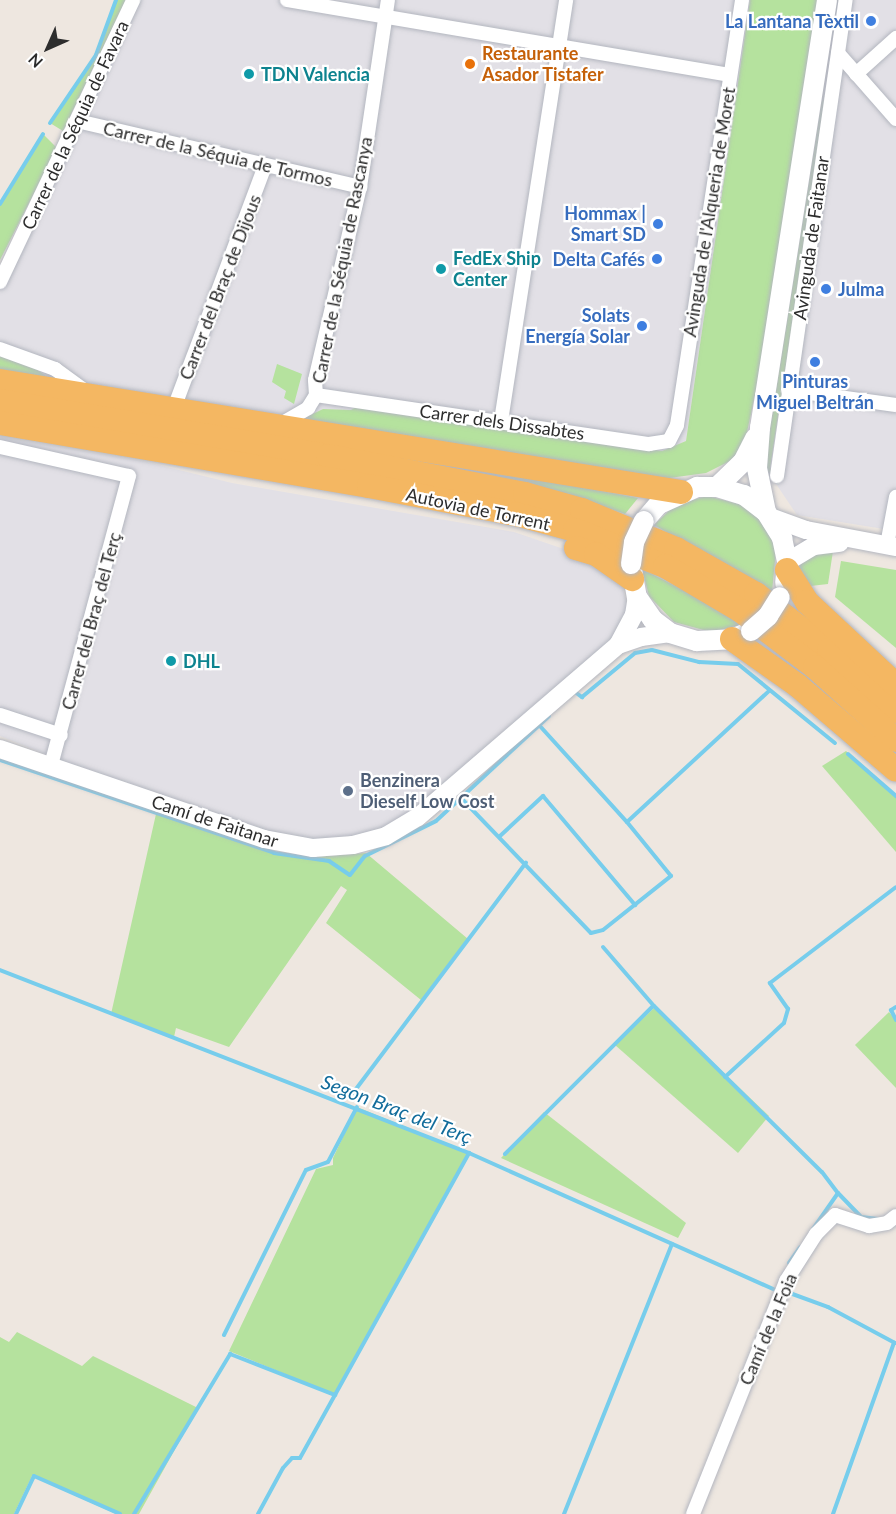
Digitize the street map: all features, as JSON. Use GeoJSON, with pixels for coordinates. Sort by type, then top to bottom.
{"type":"FeatureCollection","features":[{"type":"Feature","properties":{"kind":"highway"},"geometry":{"type":"LineString","coordinates":[[0,381],[174,408],[275,428],[681,492]]}},
{"type":"Feature","properties":{"kind":"highway","name":"Autovia de Torrent"},"geometry":{"type":"LineString","coordinates":[[0,401],[328,456],[525,494],[582,510],[676,549],[756,594],[828,650],[896,711]]}},
{"type":"Feature","properties":{"kind":"highway","name":"Autovia de Torrent"},"geometry":{"type":"LineString","coordinates":[[0,423],[380,488],[516,514],[575,530],[665,566],[741,611],[815,667],[896,740]]}},
{"type":"Feature","properties":{"kind":"highway"},"geometry":{"type":"LineString","coordinates":[[74,435],[296,488],[514,529],[596,554],[633,580]]}},
{"type":"Feature","properties":{"kind":"highway"},"geometry":{"type":"LineString","coordinates":[[787,566],[807,602],[896,685]]}},
{"type":"Feature","properties":{"kind":"highway"},"geometry":{"type":"LineString","coordinates":[[741,635],[896,770]]}},
{"type":"Feature","properties":{"kind":"main road"},"geometry":{"type":"LineString","coordinates":[[768,514],[744,495],[717,487],[681,492],[659,504],[644,521],[634,542],[633,580],[653,620],[670,633],[697,641],[741,635],[768,616],[780,597],[787,566],[782,538],[768,514],[757,468],[760,428],[827,0]]}},
{"type":"Feature","properties":{"kind":"main road"},"geometry":{"type":"LineString","coordinates":[[717,487],[743,462],[760,428]]}},
{"type":"Feature","properties":{"kind":"street","name":"Carrer de la Séquia de Favara"},"geometry":{"type":"LineString","coordinates":[[0,282],[133,0]]}},
{"type":"Feature","properties":{"kind":"street"},"geometry":{"type":"LineString","coordinates":[[287,0],[730,75]]}},
{"type":"Feature","properties":{"kind":"street","name":"Carrer de la Séquia de Rascanya"},"geometry":{"type":"LineString","coordinates":[[275,428],[308,408],[316,395],[315,380],[360,187],[388,0]]}},
{"type":"Feature","properties":{"kind":"street"},"geometry":{"type":"LineString","coordinates":[[501,422],[566,0]]}},
{"type":"Feature","properties":{"kind":"street","name":"Avinguda de l'Alqueria de Moret"},"geometry":{"type":"LineString","coordinates":[[677,425],[742,0]]}},
{"type":"Feature","properties":{"kind":"street","name":"Avinguda de Faitanar"},"geometry":{"type":"LineString","coordinates":[[777,476],[846,0]]}},
{"type":"Feature","properties":{"kind":"street"},"geometry":{"type":"LineString","coordinates":[[834,81],[856,74],[896,38]]}},
{"type":"Feature","properties":{"kind":"street"},"geometry":{"type":"LineString","coordinates":[[838,52],[896,119]]}},
{"type":"Feature","properties":{"kind":"street","name":"Carrer de la Séquia de Tormos"},"geometry":{"type":"LineString","coordinates":[[76,120],[360,187]]}},
{"type":"Feature","properties":{"kind":"street","name":"Carrer del Braç de Dijous"},"geometry":{"type":"LineString","coordinates":[[174,408],[265,166]]}},
{"type":"Feature","properties":{"kind":"street"},"geometry":{"type":"LineString","coordinates":[[0,348],[55,369],[93,396]]}},
{"type":"Feature","properties":{"kind":"street"},"geometry":{"type":"LineString","coordinates":[[788,390],[896,405]]}},
{"type":"Feature","properties":{"kind":"street","name":"Carrer dels Dissabtes"},"geometry":{"type":"LineString","coordinates":[[316,395],[649,444],[669,441],[677,425]]}},
{"type":"Feature","properties":{"kind":"street","name":"Carrer del Braç del Terç"},"geometry":{"type":"LineString","coordinates":[[0,447],[44,454],[129,476],[51,766]]}},
{"type":"Feature","properties":{"kind":"street"},"geometry":{"type":"LineString","coordinates":[[768,514],[806,530],[891,546],[896,496]]}},
{"type":"Feature","properties":{"kind":"street"},"geometry":{"type":"LineString","coordinates":[[787,566],[814,546],[860,541]]}},
{"type":"Feature","properties":{"kind":"street","name":"Camí de Faitanar"},"geometry":{"type":"LineString","coordinates":[[618,645],[633,615],[633,580]]}},
{"type":"Feature","properties":{"kind":"street","name":"Camí de Faitanar"},"geometry":{"type":"LineString","coordinates":[[0,749],[264,840],[313,848],[353,845],[386,836],[418,817],[618,645],[641,637],[670,633]]}},
{"type":"Feature","properties":{"kind":"street"},"geometry":{"type":"LineString","coordinates":[[0,715],[60,735]]}},
{"type":"Feature","properties":{"kind":"street","name":"Camí de la Foia"},"geometry":{"type":"LineString","coordinates":[[693,1514],[786,1281],[816,1234],[835,1215],[869,1226],[886,1223],[896,1216]]}},
{"type":"Feature","properties":{"kind":"shaded area"},"geometry":{"type":"Polygon","coordinates":[[[130,0],[750,0],[686,441],[662,451],[351,410],[323,409],[296,422],[200,408],[70,379],[0,349],[0,282],[130,0]]]}},
{"type":"Feature","properties":{"kind":"shaded area"},"geometry":{"type":"Polygon","coordinates":[[[838,0],[896,0],[896,531],[797,515],[764,466],[838,0]]]}},
{"type":"Feature","properties":{"kind":"shaded area"},"geometry":{"type":"Polygon","coordinates":[[[0,437],[142,461],[232,483],[514,532],[593,559],[621,582],[629,612],[617,638],[394,827],[357,838],[292,840],[153,797],[0,736],[0,437]]]}},
{"type":"Feature","properties":{"kind":"green space"},"geometry":{"type":"Polygon","coordinates":[[[116,0],[126,0],[63,131],[50,123],[96,55],[116,0]]]}},
{"type":"Feature","properties":{"kind":"green space"},"geometry":{"type":"Polygon","coordinates":[[[750,0],[819,0],[765,349],[744,446],[730,461],[706,473],[647,481],[296,422],[323,409],[351,410],[358,406],[662,451],[686,441],[750,0]]]}},
{"type":"Feature","properties":{"kind":"green space"},"geometry":{"type":"Polygon","coordinates":[[[822,100],[827,101],[770,468],[779,485],[764,466],[822,100]]]}},
{"type":"Feature","properties":{"kind":"green space"},"geometry":{"type":"Polygon","coordinates":[[[43,134],[57,148],[0,260],[0,204],[43,134]]]}},
{"type":"Feature","properties":{"kind":"green space"},"geometry":{"type":"Polygon","coordinates":[[[0,356],[34,367],[51,380],[0,375],[0,356]]]}},
{"type":"Feature","properties":{"kind":"green space"},"geometry":{"type":"Polygon","coordinates":[[[277,364],[302,374],[294,404],[284,398],[286,391],[272,382],[277,364]]]}},
{"type":"Feature","properties":{"kind":"green space"},"geometry":{"type":"Polygon","coordinates":[[[346,447],[534,478],[638,498],[625,514],[561,492],[346,447]]]}},
{"type":"Feature","properties":{"kind":"green space"},"geometry":{"type":"Polygon","coordinates":[[[707,496],[739,504],[755,514],[768,530],[776,551],[772,592],[654,525],[675,505],[707,496]]]}},
{"type":"Feature","properties":{"kind":"green space"},"geometry":{"type":"Polygon","coordinates":[[[833,551],[828,584],[802,587],[798,571],[801,563],[808,556],[833,551]]]}},
{"type":"Feature","properties":{"kind":"green space"},"geometry":{"type":"Polygon","coordinates":[[[841,561],[896,570],[896,648],[835,597],[841,561]]]}},
{"type":"Feature","properties":{"kind":"green space"},"geometry":{"type":"Polygon","coordinates":[[[642,569],[713,605],[740,625],[711,632],[674,622],[649,596],[642,569]]]}},
{"type":"Feature","properties":{"kind":"green space"},"geometry":{"type":"Polygon","coordinates":[[[846,751],[896,795],[896,852],[822,766],[846,751]]]}},
{"type":"Feature","properties":{"kind":"green space"},"geometry":{"type":"Polygon","coordinates":[[[156,814],[264,851],[301,858],[366,853],[468,939],[421,1000],[326,923],[347,890],[341,886],[229,1047],[176,1028],[174,1037],[111,1014],[156,814]]]}},
{"type":"Feature","properties":{"kind":"green space"},"geometry":{"type":"Polygon","coordinates":[[[655,1007],[769,1116],[738,1153],[615,1045],[655,1007]]]}},
{"type":"Feature","properties":{"kind":"green space"},"geometry":{"type":"Polygon","coordinates":[[[889,1012],[896,1020],[896,1088],[855,1045],[889,1012]]]}},
{"type":"Feature","properties":{"kind":"green space"},"geometry":{"type":"Polygon","coordinates":[[[357,1107],[469,1153],[336,1395],[229,1351],[316,1169],[333,1165],[333,1158],[357,1107]]]}},
{"type":"Feature","properties":{"kind":"green space"},"geometry":{"type":"Polygon","coordinates":[[[544,1112],[686,1223],[678,1238],[501,1158],[544,1112]]]}},
{"type":"Feature","properties":{"kind":"green space"},"geometry":{"type":"Polygon","coordinates":[[[17,1332],[82,1366],[93,1356],[198,1408],[139,1514],[116,1514],[32,1476],[14,1514],[0,1514],[0,1337],[9,1342],[17,1332]]]}},
{"type":"Feature","properties":{"kind":"waterway"},"geometry":{"type":"LineString","coordinates":[[50,123],[96,55],[116,0]]}},
{"type":"Feature","properties":{"kind":"waterway"},"geometry":{"type":"LineString","coordinates":[[0,204],[43,134]]}},
{"type":"Feature","properties":{"kind":"waterway"},"geometry":{"type":"LineString","coordinates":[[575,692],[582,697],[635,653],[652,650],[699,662],[738,664],[835,743]]}},
{"type":"Feature","properties":{"kind":"waterway"},"geometry":{"type":"LineString","coordinates":[[461,798],[591,933],[603,930],[671,876],[627,822],[769,691]]}},
{"type":"Feature","properties":{"kind":"waterway"},"geometry":{"type":"LineString","coordinates":[[0,760],[274,853],[329,861],[350,875],[365,856],[436,821],[549,716]]}},
{"type":"Feature","properties":{"kind":"waterway"},"geometry":{"type":"LineString","coordinates":[[539,725],[627,822]]}},
{"type":"Feature","properties":{"kind":"waterway"},"geometry":{"type":"LineString","coordinates":[[848,754],[896,796]]}},
{"type":"Feature","properties":{"kind":"waterway"},"geometry":{"type":"LineString","coordinates":[[500,836],[543,796],[635,905]]}},
{"type":"Feature","properties":{"kind":"waterway"},"geometry":{"type":"LineString","coordinates":[[353,1093],[526,863]]}},
{"type":"Feature","properties":{"kind":"waterway"},"geometry":{"type":"LineString","coordinates":[[725,1077],[784,1023],[788,1009],[770,983],[896,887]]}},
{"type":"Feature","properties":{"kind":"waterway"},"geometry":{"type":"LineString","coordinates":[[603,947],[654,1006],[822,1172],[838,1193],[813,1229]]}},
{"type":"Feature","properties":{"kind":"waterway","name":"Segon Braç del Terç"},"geometry":{"type":"LineString","coordinates":[[0,970],[469,1153],[777,1291]]}},
{"type":"Feature","properties":{"kind":"waterway"},"geometry":{"type":"LineString","coordinates":[[505,1154],[653,1006]]}},
{"type":"Feature","properties":{"kind":"waterway"},"geometry":{"type":"LineString","coordinates":[[896,1007],[891,1010],[896,1020]]}},
{"type":"Feature","properties":{"kind":"waterway"},"geometry":{"type":"LineString","coordinates":[[224,1335],[306,1170],[328,1162],[357,1107]]}},
{"type":"Feature","properties":{"kind":"waterway"},"geometry":{"type":"LineString","coordinates":[[258,1514],[283,1468],[292,1458],[300,1458],[469,1153]]}},
{"type":"Feature","properties":{"kind":"waterway"},"geometry":{"type":"LineString","coordinates":[[838,1193],[861,1217],[878,1219]]}},
{"type":"Feature","properties":{"kind":"waterway"},"geometry":{"type":"LineString","coordinates":[[564,1514],[672,1244]]}},
{"type":"Feature","properties":{"kind":"waterway"},"geometry":{"type":"LineString","coordinates":[[789,1263],[800,1247]]}},
{"type":"Feature","properties":{"kind":"waterway","name":"Segon Braç del Terç"},"geometry":{"type":"LineString","coordinates":[[787,1292],[828,1307],[895,1343]]}},
{"type":"Feature","properties":{"kind":"waterway"},"geometry":{"type":"LineString","coordinates":[[833,1514],[894,1343]]}},
{"type":"Feature","properties":{"kind":"waterway"},"geometry":{"type":"LineString","coordinates":[[134,1514],[230,1354],[335,1395]]}},
{"type":"Feature","properties":{"kind":"waterway"},"geometry":{"type":"LineString","coordinates":[[16,1514],[34,1476],[120,1514]]}},
{"type":"Feature","properties":{"kind":"place","name":"La Lantana Tèxtil"},"geometry":{"type":"Point","coordinates":[871,21]}},
{"type":"Feature","properties":{"kind":"place","name":"Restaurante Asador Tistafer"},"geometry":{"type":"Point","coordinates":[470,64]}},
{"type":"Feature","properties":{"kind":"place","name":"TDN Valencia"},"geometry":{"type":"Point","coordinates":[249,74]}},
{"type":"Feature","properties":{"kind":"place","name":"Hommax | Smart SD"},"geometry":{"type":"Point","coordinates":[658,224]}},
{"type":"Feature","properties":{"kind":"place","name":"Delta Cafés"},"geometry":{"type":"Point","coordinates":[657,259]}},
{"type":"Feature","properties":{"kind":"place","name":"FedEx Ship Center"},"geometry":{"type":"Point","coordinates":[441,269]}},
{"type":"Feature","properties":{"kind":"place","name":"Julma"},"geometry":{"type":"Point","coordinates":[826,289]}},
{"type":"Feature","properties":{"kind":"place","name":"Solats Energía Solar"},"geometry":{"type":"Point","coordinates":[642,326]}},
{"type":"Feature","properties":{"kind":"place","name":"Pinturas Miguel Beltrán"},"geometry":{"type":"Point","coordinates":[815,362]}},
{"type":"Feature","properties":{"kind":"place","name":"DHL"},"geometry":{"type":"Point","coordinates":[171,661]}},
{"type":"Feature","properties":{"kind":"place","name":"Benzinera Dieself Low Cost"},"geometry":{"type":"Point","coordinates":[348,791]}}]}
